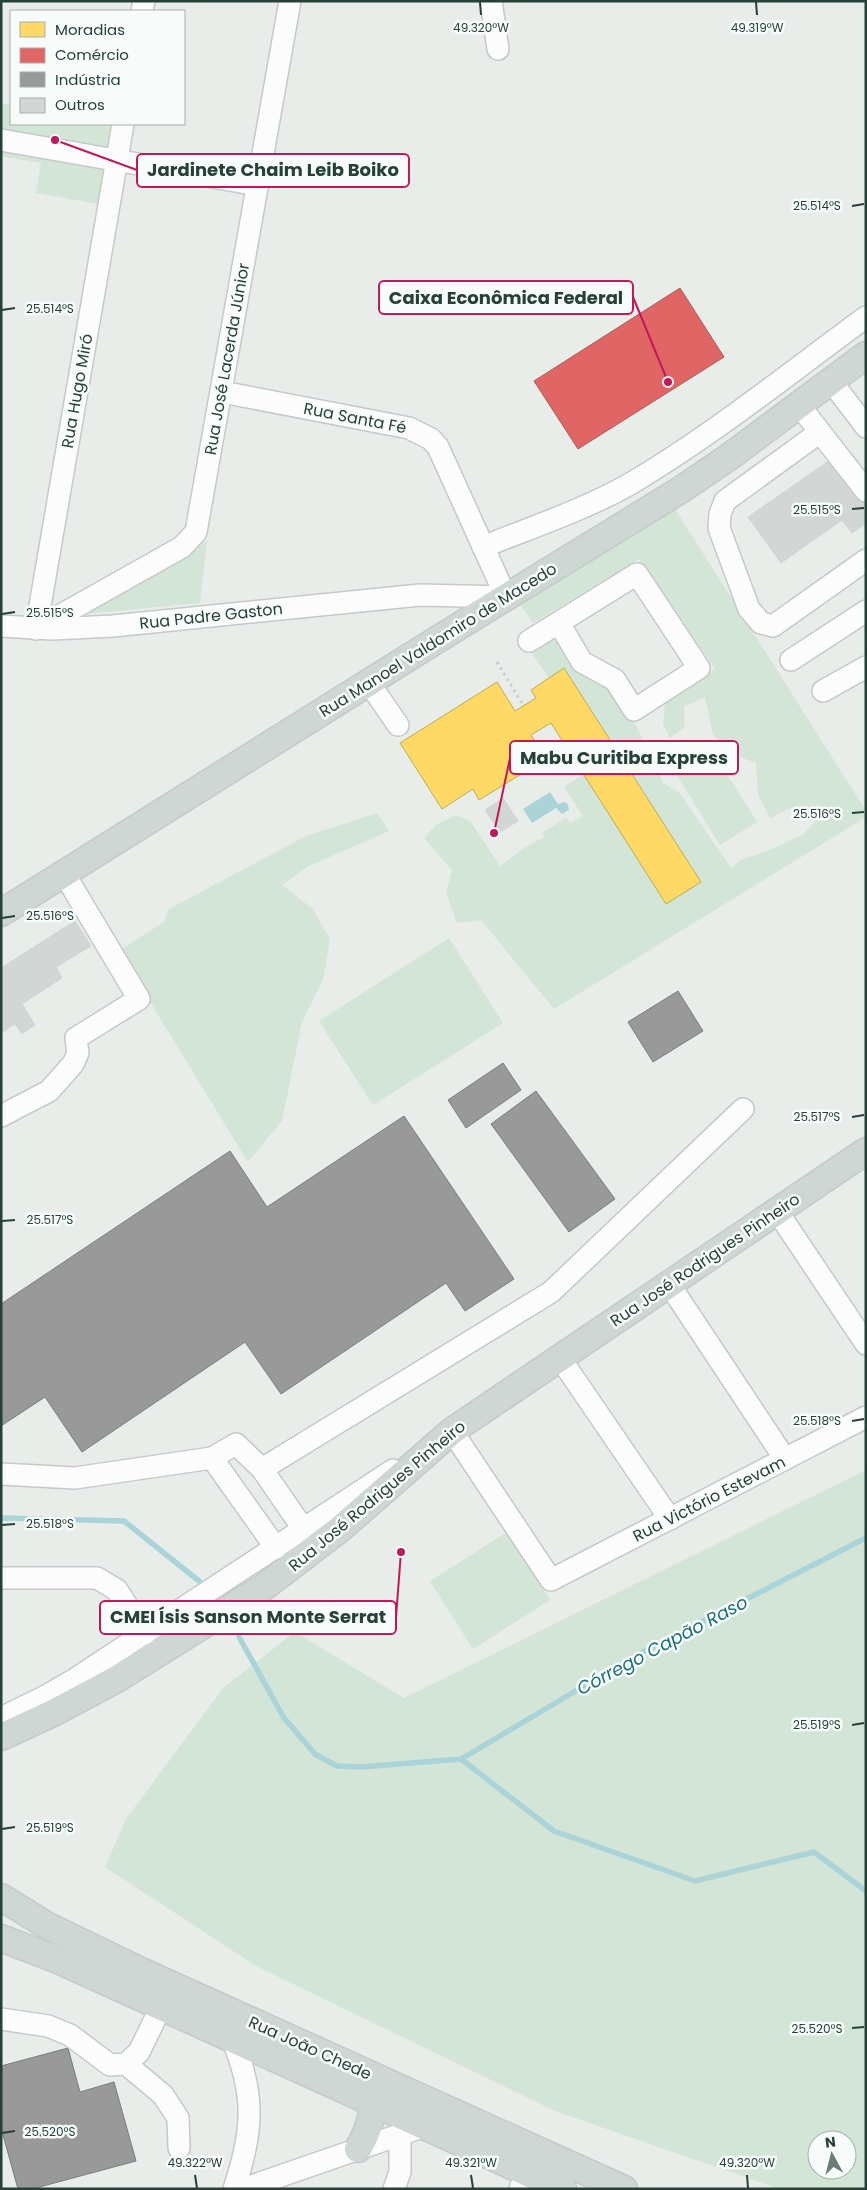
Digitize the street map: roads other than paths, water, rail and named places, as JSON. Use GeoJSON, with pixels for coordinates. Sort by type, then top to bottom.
{"type":"FeatureCollection","features":[{"type":"Feature","properties":{"kind":"main road","name":"Rua Manoel Valdomiro de Macedo"},"geometry":{"type":"LineString","coordinates":[[1,913],[65,875],[506,597],[710,471],[866,355]]}},
{"type":"Feature","properties":{"kind":"main road","name":"Rua José Rodrigues Pinheiro"},"geometry":{"type":"LineString","coordinates":[[1,1737],[82,1699],[147,1661],[286,1571],[376,1500],[452,1431],[866,1151]]}},
{"type":"Feature","properties":{"kind":"main road","name":"Rua João Chede"},"geometry":{"type":"LineString","coordinates":[[1,1898],[88,1947],[624,2189]]}},
{"type":"Feature","properties":{"kind":"main road","name":"Rua João Chede"},"geometry":{"type":"LineString","coordinates":[[1,1938],[58,1960],[425,2126],[523,2180],[563,2189]]}},
{"type":"Feature","properties":{"kind":"main road"},"geometry":{"type":"LineString","coordinates":[[358,2149],[366,2135],[374,2103],[375,2077]]}},
{"type":"Feature","properties":{"kind":"street","name":"Rua José Lacerda Júnior"},"geometry":{"type":"LineString","coordinates":[[36,629],[182,547],[196,532],[290,1]]}},
{"type":"Feature","properties":{"kind":"street"},"geometry":{"type":"LineString","coordinates":[[491,1],[498,49]]}},
{"type":"Feature","properties":{"kind":"street","name":"Rua Hugo Miró"},"geometry":{"type":"LineString","coordinates":[[36,629],[123,125]]}},
{"type":"Feature","properties":{"kind":"street"},"geometry":{"type":"LineString","coordinates":[[1,140],[258,185]]}},
{"type":"Feature","properties":{"kind":"street"},"geometry":{"type":"LineString","coordinates":[[483,547],[630,484],[691,444],[866,317]]}},
{"type":"Feature","properties":{"kind":"street"},"geometry":{"type":"LineString","coordinates":[[831,381],[863,418]]}},
{"type":"Feature","properties":{"kind":"street","name":"Rua Santa Fé"},"geometry":{"type":"LineString","coordinates":[[222,392],[410,428],[432,439],[438,447],[506,597]]}},
{"type":"Feature","properties":{"kind":"street"},"geometry":{"type":"LineString","coordinates":[[799,405],[866,491]]}},
{"type":"Feature","properties":{"kind":"street"},"geometry":{"type":"LineString","coordinates":[[820,432],[725,501],[720,514],[719,528],[749,609],[761,623],[773,626],[866,560]]}},
{"type":"Feature","properties":{"kind":"street"},"geometry":{"type":"LineString","coordinates":[[529,641],[558,623],[637,574],[699,668],[634,710],[615,680],[582,662],[558,623]]}},
{"type":"Feature","properties":{"kind":"street","name":"Rua Padre Gaston"},"geometry":{"type":"LineString","coordinates":[[420,595],[442,603],[448,609],[457,628]]}},
{"type":"Feature","properties":{"kind":"street","name":"Rua Padre Gaston"},"geometry":{"type":"LineString","coordinates":[[1,626],[36,629],[114,626],[420,595],[506,597]]}},
{"type":"Feature","properties":{"kind":"street"},"geometry":{"type":"LineString","coordinates":[[791,660],[866,611]]}},
{"type":"Feature","properties":{"kind":"street"},"geometry":{"type":"LineString","coordinates":[[823,691],[866,667]]}},
{"type":"Feature","properties":{"kind":"street"},"geometry":{"type":"LineString","coordinates":[[369,683],[398,725]]}},
{"type":"Feature","properties":{"kind":"street"},"geometry":{"type":"LineString","coordinates":[[1,1116],[49,1091],[73,1064],[78,1052],[76,1038],[139,999],[65,875]]}},
{"type":"Feature","properties":{"kind":"street"},"geometry":{"type":"LineString","coordinates":[[262,1469],[551,1292],[743,1109]]}},
{"type":"Feature","properties":{"kind":"street"},"geometry":{"type":"LineString","coordinates":[[777,1211],[866,1344]]}},
{"type":"Feature","properties":{"kind":"street"},"geometry":{"type":"LineString","coordinates":[[669,1284],[784,1460]]}},
{"type":"Feature","properties":{"kind":"street"},"geometry":{"type":"LineString","coordinates":[[560,1358],[670,1519]]}},
{"type":"Feature","properties":{"kind":"street","name":"Rua Victório Estevam"},"geometry":{"type":"LineString","coordinates":[[452,1431],[551,1580],[866,1417]]}},
{"type":"Feature","properties":{"kind":"street"},"geometry":{"type":"LineString","coordinates":[[1,1718],[46,1696],[145,1634],[452,1431]]}},
{"type":"Feature","properties":{"kind":"street"},"geometry":{"type":"LineString","coordinates":[[1,1474],[75,1478],[212,1458],[236,1444],[262,1469],[304,1530]]}},
{"type":"Feature","properties":{"kind":"street"},"geometry":{"type":"LineString","coordinates":[[212,1458],[276,1548]]}},
{"type":"Feature","properties":{"kind":"street"},"geometry":{"type":"LineString","coordinates":[[1,1578],[97,1578],[118,1590],[145,1634]]}},
{"type":"Feature","properties":{"kind":"street"},"geometry":{"type":"LineString","coordinates":[[82,1699],[145,1634]]}},
{"type":"Feature","properties":{"kind":"street"},"geometry":{"type":"LineString","coordinates":[[1,2019],[48,2026],[70,2035],[110,2065],[126,2064],[139,2052],[161,2007]]}},
{"type":"Feature","properties":{"kind":"street"},"geometry":{"type":"LineString","coordinates":[[232,2039],[248,2081],[250,2101],[246,2145],[234,2189]]}},
{"type":"Feature","properties":{"kind":"street"},"geometry":{"type":"LineString","coordinates":[[126,2064],[163,2095],[178,2118],[179,2148]]}},
{"type":"Feature","properties":{"kind":"street"},"geometry":{"type":"LineString","coordinates":[[243,2189],[425,2126]]}},
{"type":"Feature","properties":{"kind":"street"},"geometry":{"type":"LineString","coordinates":[[397,2188],[400,2172],[400,2135]]}},
{"type":"Feature","properties":{"kind":"water"},"geometry":{"type":"Polygon","coordinates":[[[550,792],[558,804],[564,802],[568,804],[569,810],[562,814],[556,808],[532,823],[523,809],[550,792]]]}},
{"type":"Feature","properties":{"kind":"waterway"},"geometry":{"type":"LineString","coordinates":[[1,1518],[124,1521],[199,1581]]}},
{"type":"Feature","properties":{"kind":"waterway","name":"Córrego Capão Raso"},"geometry":{"type":"LineString","coordinates":[[239,1637],[284,1718],[315,1754],[337,1766],[361,1767],[461,1759],[633,1657],[866,1538]]}},
{"type":"Feature","properties":{"kind":"waterway"},"geometry":{"type":"LineString","coordinates":[[461,1759],[554,1831],[695,1881],[814,1852],[866,1891]]}},
{"type":"Feature","properties":{"kind":"place","name":"Jardinete Chaim Leib Boiko"},"geometry":{"type":"Point","coordinates":[55,140]}},
{"type":"Feature","properties":{"kind":"place","name":"Caixa Econômica Federal"},"geometry":{"type":"Point","coordinates":[668,382]}},
{"type":"Feature","properties":{"kind":"place","name":"Mabu Curitiba Express"},"geometry":{"type":"Point","coordinates":[494,833]}},
{"type":"Feature","properties":{"kind":"place","name":"CMEI Ísis Sanson Monte Serrat"},"geometry":{"type":"Point","coordinates":[401,1552]}}]}
